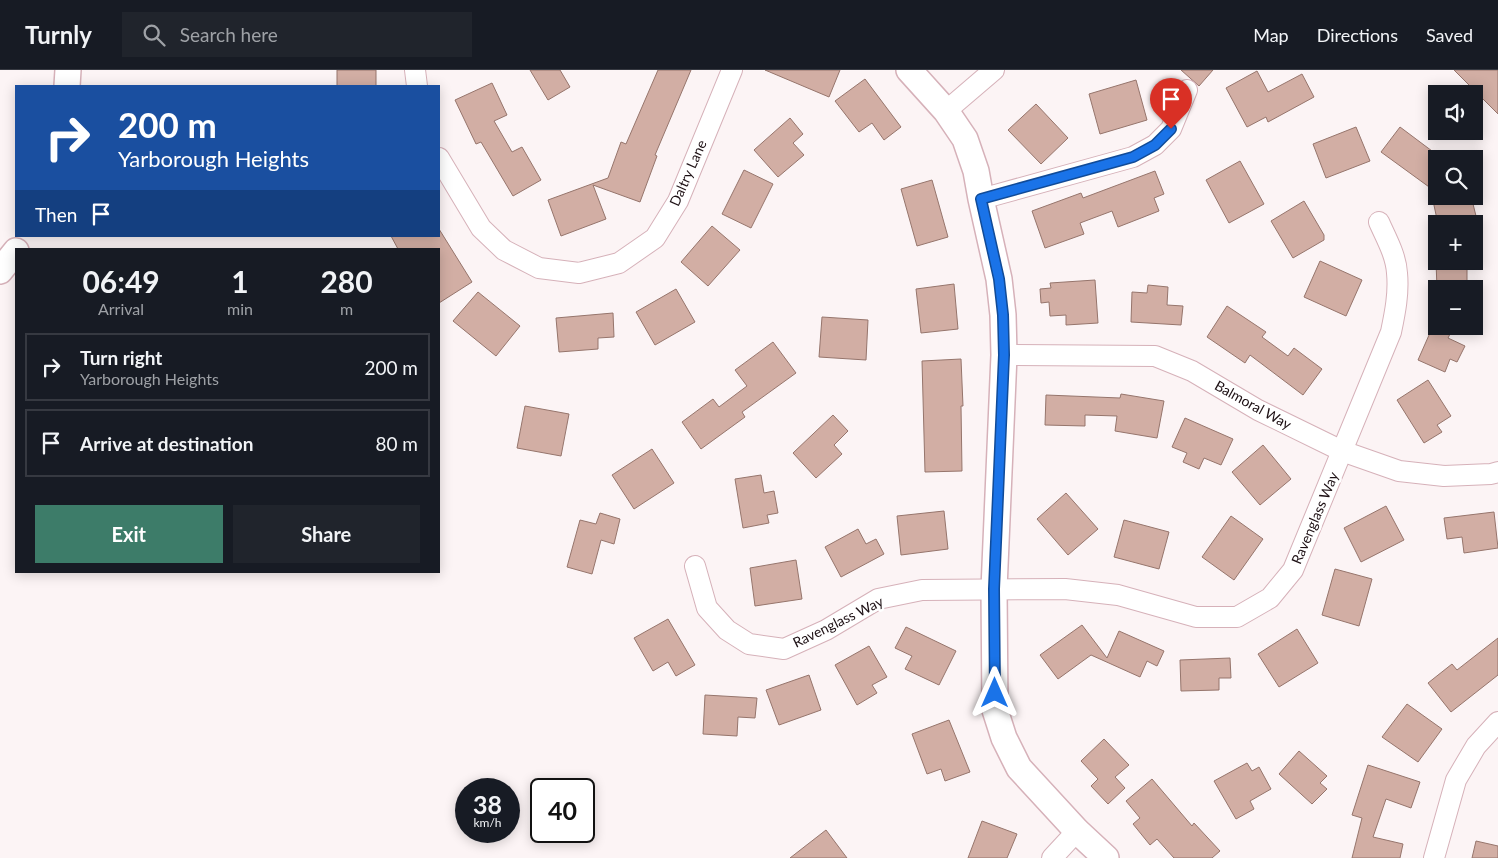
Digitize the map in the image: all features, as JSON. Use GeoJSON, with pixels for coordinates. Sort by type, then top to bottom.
{"type":"FeatureCollection","features":[{"type":"Feature","properties":{"kind":"street"},"geometry":{"type":"LineString","coordinates":[[67,85],[68,70]]}},
{"type":"Feature","properties":{"kind":"street"},"geometry":{"type":"LineString","coordinates":[[415,70],[417,85]]}},
{"type":"Feature","properties":{"kind":"street","name":"Daltry Lane"},"geometry":{"type":"LineString","coordinates":[[440,160],[481,228],[504,250],[538,268],[579,273],[619,263],[654,238],[678,201],[732,70]]}},
{"type":"Feature","properties":{"kind":"street"},"geometry":{"type":"LineString","coordinates":[[909,70],[946,110],[965,139],[976,171],[999,279],[1003,315],[1004,355],[994,589],[995,710],[1004,738],[1019,768],[1077,831],[1106,858]]}},
{"type":"Feature","properties":{"kind":"street"},"geometry":{"type":"LineString","coordinates":[[946,110],[994,70]]}},
{"type":"Feature","properties":{"kind":"street"},"geometry":{"type":"LineString","coordinates":[[981,199],[1133,157],[1155,145],[1171,129],[1187,90]]}},
{"type":"Feature","properties":{"kind":"street","name":"Ravenglass Way"},"geometry":{"type":"LineString","coordinates":[[695,566],[707,608],[727,630],[749,644],[784,649],[826,630],[878,599],[922,590],[1065,590],[1118,595],[1196,617],[1237,617],[1270,598],[1293,570],[1391,332],[1397,301],[1397,272],[1392,251],[1379,222]]}},
{"type":"Feature","properties":{"kind":"street"},"geometry":{"type":"LineString","coordinates":[[18,248],[26,237]]}},
{"type":"Feature","properties":{"kind":"street"},"geometry":{"type":"LineString","coordinates":[[0,271],[15,252]]}},
{"type":"Feature","properties":{"kind":"street","name":"Balmoral Way"},"geometry":{"type":"LineString","coordinates":[[1004,355],[1155,356],[1192,371],[1258,410],[1342,451],[1399,471],[1444,476],[1498,472]]}},
{"type":"Feature","properties":{"kind":"street"},"geometry":{"type":"LineString","coordinates":[[1434,858],[1456,780],[1476,746],[1498,722]]}},
{"type":"Feature","properties":{"kind":"street"},"geometry":{"type":"LineString","coordinates":[[1052,858],[1077,831]]}},
{"type":"Feature","properties":{"kind":"building"},"geometry":{"type":"Polygon","coordinates":[[[337,70],[376,70],[376,85],[337,85],[337,70]]]}},
{"type":"Feature","properties":{"kind":"building"},"geometry":{"type":"Polygon","coordinates":[[[530,70],[560,70],[570,87],[548,100],[530,70]]]}},
{"type":"Feature","properties":{"kind":"building"},"geometry":{"type":"Polygon","coordinates":[[[658,70],[691,70],[655,155],[657,156],[640,202],[593,185],[606,219],[561,236],[548,200],[608,178],[621,142],[626,144],[658,70]]]}},
{"type":"Feature","properties":{"kind":"building"},"geometry":{"type":"Polygon","coordinates":[[[765,70],[840,70],[829,97],[765,70]]]}},
{"type":"Feature","properties":{"kind":"building"},"geometry":{"type":"Polygon","coordinates":[[[1181,70],[1213,70],[1199,86],[1181,70]]]}},
{"type":"Feature","properties":{"kind":"building"},"geometry":{"type":"Polygon","coordinates":[[[1454,70],[1498,70],[1498,114],[1483,99],[1483,85],[1469,85],[1454,70]]]}},
{"type":"Feature","properties":{"kind":"building"},"geometry":{"type":"Polygon","coordinates":[[[1257,71],[1268,92],[1302,74],[1314,97],[1268,122],[1266,117],[1247,127],[1226,88],[1257,71]]]}},
{"type":"Feature","properties":{"kind":"building"},"geometry":{"type":"Polygon","coordinates":[[[865,79],[901,127],[884,140],[872,123],[859,132],[835,101],[865,79]]]}},
{"type":"Feature","properties":{"kind":"building"},"geometry":{"type":"Polygon","coordinates":[[[1136,80],[1147,120],[1100,134],[1089,94],[1136,80]]]}},
{"type":"Feature","properties":{"kind":"building"},"geometry":{"type":"Polygon","coordinates":[[[492,83],[507,115],[494,121],[512,152],[522,147],[541,180],[513,196],[481,142],[476,144],[455,100],[492,83]]]}},
{"type":"Feature","properties":{"kind":"building"},"geometry":{"type":"Polygon","coordinates":[[[1036,104],[1068,138],[1041,164],[1008,130],[1036,104]]]}},
{"type":"Feature","properties":{"kind":"building"},"geometry":{"type":"Polygon","coordinates":[[[790,118],[803,134],[793,143],[804,155],[778,177],[754,150],[790,118]]]}},
{"type":"Feature","properties":{"kind":"building"},"geometry":{"type":"Polygon","coordinates":[[[1356,127],[1370,161],[1326,178],[1313,144],[1356,127]]]}},
{"type":"Feature","properties":{"kind":"building"},"geometry":{"type":"Polygon","coordinates":[[[1400,127],[1431,150],[1428,150],[1428,186],[1381,152],[1400,127]]]}},
{"type":"Feature","properties":{"kind":"building"},"geometry":{"type":"Polygon","coordinates":[[[1240,161],[1264,204],[1229,223],[1206,180],[1240,161]]]}},
{"type":"Feature","properties":{"kind":"building"},"geometry":{"type":"Polygon","coordinates":[[[744,170],[773,184],[751,228],[722,214],[744,170]]]}},
{"type":"Feature","properties":{"kind":"building"},"geometry":{"type":"Polygon","coordinates":[[[1155,171],[1164,194],[1154,198],[1159,211],[1118,227],[1112,211],[1080,223],[1084,234],[1045,248],[1032,211],[1081,193],[1083,198],[1155,171]]]}},
{"type":"Feature","properties":{"kind":"building"},"geometry":{"type":"Polygon","coordinates":[[[932,180],[948,237],[917,246],[901,189],[932,180]]]}},
{"type":"Feature","properties":{"kind":"building"},"geometry":{"type":"Polygon","coordinates":[[[1304,201],[1324,235],[1324,240],[1293,258],[1271,221],[1304,201]]]}},
{"type":"Feature","properties":{"kind":"building"},"geometry":{"type":"Polygon","coordinates":[[[1434,205],[1473,205],[1476,215],[1436,215],[1434,205]]]}},
{"type":"Feature","properties":{"kind":"building"},"geometry":{"type":"Polygon","coordinates":[[[712,226],[740,250],[708,286],[681,262],[712,226]]]}},
{"type":"Feature","properties":{"kind":"building"},"geometry":{"type":"Polygon","coordinates":[[[440,231],[472,282],[440,302],[440,248],[397,248],[392,237],[440,237],[440,231]]]}},
{"type":"Feature","properties":{"kind":"building"},"geometry":{"type":"Polygon","coordinates":[[[1320,261],[1362,280],[1346,316],[1304,297],[1320,261]]]}},
{"type":"Feature","properties":{"kind":"building"},"geometry":{"type":"Polygon","coordinates":[[[1436,270],[1467,270],[1467,280],[1437,280],[1436,270]]]}},
{"type":"Feature","properties":{"kind":"building"},"geometry":{"type":"Polygon","coordinates":[[[1095,280],[1098,323],[1066,325],[1066,315],[1050,316],[1049,302],[1041,303],[1040,289],[1051,288],[1050,283],[1095,280]]]}},
{"type":"Feature","properties":{"kind":"building"},"geometry":{"type":"Polygon","coordinates":[[[954,284],[958,329],[921,333],[916,289],[954,284]]]}},
{"type":"Feature","properties":{"kind":"building"},"geometry":{"type":"Polygon","coordinates":[[[1148,285],[1168,287],[1167,305],[1183,306],[1181,325],[1131,322],[1132,292],[1147,293],[1148,285]]]}},
{"type":"Feature","properties":{"kind":"building"},"geometry":{"type":"Polygon","coordinates":[[[676,289],[695,322],[655,345],[636,312],[676,289]]]}},
{"type":"Feature","properties":{"kind":"building"},"geometry":{"type":"Polygon","coordinates":[[[478,292],[520,326],[496,356],[453,321],[478,292]]]}},
{"type":"Feature","properties":{"kind":"building"},"geometry":{"type":"Polygon","coordinates":[[[1227,306],[1266,332],[1262,337],[1288,356],[1294,348],[1322,369],[1303,395],[1250,355],[1245,363],[1207,337],[1227,306]]]}},
{"type":"Feature","properties":{"kind":"building"},"geometry":{"type":"Polygon","coordinates":[[[613,313],[614,337],[598,338],[598,349],[559,352],[556,318],[613,313]]]}},
{"type":"Feature","properties":{"kind":"building"},"geometry":{"type":"Polygon","coordinates":[[[822,317],[868,320],[866,360],[819,357],[822,317]]]}},
{"type":"Feature","properties":{"kind":"building"},"geometry":{"type":"Polygon","coordinates":[[[1429,335],[1450,335],[1448,338],[1465,346],[1457,362],[1450,359],[1445,372],[1418,360],[1429,335]]]}},
{"type":"Feature","properties":{"kind":"building"},"geometry":{"type":"Polygon","coordinates":[[[773,342],[796,373],[742,412],[745,417],[701,449],[682,422],[713,399],[719,407],[747,386],[735,370],[773,342]]]}},
{"type":"Feature","properties":{"kind":"building"},"geometry":{"type":"Polygon","coordinates":[[[961,359],[963,406],[961,406],[962,471],[925,472],[922,361],[961,359]]]}},
{"type":"Feature","properties":{"kind":"building"},"geometry":{"type":"Polygon","coordinates":[[[1428,380],[1451,416],[1437,425],[1442,432],[1424,443],[1397,400],[1428,380]]]}},
{"type":"Feature","properties":{"kind":"building"},"geometry":{"type":"Polygon","coordinates":[[[1121,394],[1164,401],[1157,438],[1115,431],[1117,416],[1085,415],[1085,426],[1045,425],[1046,395],[1120,398],[1121,394]]]}},
{"type":"Feature","properties":{"kind":"building"},"geometry":{"type":"Polygon","coordinates":[[[525,406],[569,414],[561,456],[517,448],[525,406]]]}},
{"type":"Feature","properties":{"kind":"building"},"geometry":{"type":"Polygon","coordinates":[[[833,415],[848,431],[834,445],[842,454],[816,478],[793,453],[833,415]]]}},
{"type":"Feature","properties":{"kind":"building"},"geometry":{"type":"Polygon","coordinates":[[[1185,418],[1233,439],[1221,465],[1204,458],[1199,469],[1183,462],[1187,453],[1172,447],[1185,418]]]}},
{"type":"Feature","properties":{"kind":"building"},"geometry":{"type":"Polygon","coordinates":[[[1263,445],[1291,479],[1260,505],[1232,472],[1263,445]]]}},
{"type":"Feature","properties":{"kind":"building"},"geometry":{"type":"Polygon","coordinates":[[[652,449],[674,483],[634,509],[612,475],[652,449]]]}},
{"type":"Feature","properties":{"kind":"building"},"geometry":{"type":"Polygon","coordinates":[[[761,475],[764,493],[774,491],[778,513],[767,515],[769,523],[743,528],[735,479],[761,475]]]}},
{"type":"Feature","properties":{"kind":"building"},"geometry":{"type":"Polygon","coordinates":[[[1066,493],[1098,529],[1068,555],[1037,519],[1066,493]]]}},
{"type":"Feature","properties":{"kind":"building"},"geometry":{"type":"Polygon","coordinates":[[[1386,506],[1404,540],[1361,562],[1344,528],[1386,506]]]}},
{"type":"Feature","properties":{"kind":"building"},"geometry":{"type":"Polygon","coordinates":[[[944,511],[948,549],[901,555],[897,516],[944,511]]]}},
{"type":"Feature","properties":{"kind":"building"},"geometry":{"type":"Polygon","coordinates":[[[1494,512],[1498,548],[1464,553],[1462,537],[1447,539],[1444,518],[1494,512]]]}},
{"type":"Feature","properties":{"kind":"building"},"geometry":{"type":"Polygon","coordinates":[[[600,513],[620,519],[614,544],[601,540],[592,574],[567,567],[580,520],[596,524],[600,513]]]}},
{"type":"Feature","properties":{"kind":"building"},"geometry":{"type":"Polygon","coordinates":[[[1231,516],[1263,539],[1234,580],[1202,557],[1231,516]]]}},
{"type":"Feature","properties":{"kind":"building"},"geometry":{"type":"Polygon","coordinates":[[[1124,520],[1169,532],[1159,569],[1114,557],[1124,520]]]}},
{"type":"Feature","properties":{"kind":"building"},"geometry":{"type":"Polygon","coordinates":[[[858,529],[866,544],[876,539],[884,554],[841,577],[825,547],[858,529]]]}},
{"type":"Feature","properties":{"kind":"building"},"geometry":{"type":"Polygon","coordinates":[[[796,560],[802,599],[755,606],[750,568],[796,560]]]}},
{"type":"Feature","properties":{"kind":"building"},"geometry":{"type":"Polygon","coordinates":[[[1335,569],[1372,579],[1359,626],[1322,615],[1335,569]]]}},
{"type":"Feature","properties":{"kind":"building"},"geometry":{"type":"Polygon","coordinates":[[[668,619],[695,665],[676,676],[668,662],[653,671],[634,638],[668,619]]]}},
{"type":"Feature","properties":{"kind":"building"},"geometry":{"type":"Polygon","coordinates":[[[1082,625],[1107,658],[1119,631],[1164,651],[1157,666],[1147,661],[1140,677],[1091,655],[1058,679],[1040,655],[1082,625]]]}},
{"type":"Feature","properties":{"kind":"building"},"geometry":{"type":"Polygon","coordinates":[[[906,627],[956,651],[939,685],[905,669],[912,656],[895,648],[906,627]]]}},
{"type":"Feature","properties":{"kind":"building"},"geometry":{"type":"Polygon","coordinates":[[[1297,629],[1318,663],[1279,687],[1258,654],[1297,629]]]}},
{"type":"Feature","properties":{"kind":"building"},"geometry":{"type":"Polygon","coordinates":[[[1498,638],[1498,675],[1451,712],[1428,683],[1452,664],[1457,670],[1498,638]]]}},
{"type":"Feature","properties":{"kind":"building"},"geometry":{"type":"Polygon","coordinates":[[[869,646],[887,677],[872,685],[877,693],[857,705],[835,665],[869,646]]]}},
{"type":"Feature","properties":{"kind":"building"},"geometry":{"type":"Polygon","coordinates":[[[1230,658],[1231,678],[1219,678],[1219,690],[1181,691],[1180,660],[1230,658]]]}},
{"type":"Feature","properties":{"kind":"building"},"geometry":{"type":"Polygon","coordinates":[[[809,675],[821,710],[779,725],[766,690],[809,675]]]}},
{"type":"Feature","properties":{"kind":"building"},"geometry":{"type":"Polygon","coordinates":[[[705,695],[757,698],[755,718],[738,717],[737,736],[703,734],[705,695]]]}},
{"type":"Feature","properties":{"kind":"building"},"geometry":{"type":"Polygon","coordinates":[[[1407,704],[1442,729],[1418,762],[1382,737],[1407,704]]]}},
{"type":"Feature","properties":{"kind":"building"},"geometry":{"type":"Polygon","coordinates":[[[949,720],[970,772],[945,781],[941,769],[927,774],[912,734],[949,720]]]}},
{"type":"Feature","properties":{"kind":"building"},"geometry":{"type":"Polygon","coordinates":[[[1104,739],[1129,765],[1115,777],[1125,788],[1108,804],[1091,786],[1098,779],[1081,761],[1104,739]]]}},
{"type":"Feature","properties":{"kind":"building"},"geometry":{"type":"Polygon","coordinates":[[[1299,751],[1327,776],[1320,783],[1327,789],[1312,804],[1279,774],[1299,751]]]}},
{"type":"Feature","properties":{"kind":"building"},"geometry":{"type":"Polygon","coordinates":[[[1247,763],[1252,771],[1259,767],[1271,789],[1250,801],[1254,809],[1236,819],[1214,781],[1247,763]]]}},
{"type":"Feature","properties":{"kind":"building"},"geometry":{"type":"Polygon","coordinates":[[[1368,765],[1420,782],[1411,808],[1386,799],[1373,837],[1403,844],[1400,858],[1352,858],[1362,818],[1352,815],[1368,765]]]}},
{"type":"Feature","properties":{"kind":"building"},"geometry":{"type":"Polygon","coordinates":[[[1152,779],[1192,826],[1194,823],[1220,851],[1212,858],[1174,858],[1157,839],[1150,845],[1133,824],[1140,818],[1126,801],[1152,779]]]}},
{"type":"Feature","properties":{"kind":"building"},"geometry":{"type":"Polygon","coordinates":[[[982,821],[1017,834],[1007,858],[968,858],[982,821]]]}},
{"type":"Feature","properties":{"kind":"building"},"geometry":{"type":"Polygon","coordinates":[[[826,830],[847,858],[790,858],[826,830]]]}},
{"type":"Feature","properties":{"kind":"building"},"geometry":{"type":"Polygon","coordinates":[[[1476,841],[1498,846],[1498,858],[1472,858],[1476,841]]]}},
{"type":"Feature","properties":{"kind":"route"},"geometry":{"type":"LineString","coordinates":[[995,693],[994,589],[1004,355],[1003,315],[999,279],[981,199],[1133,157],[1155,145],[1171,129]]}}]}
